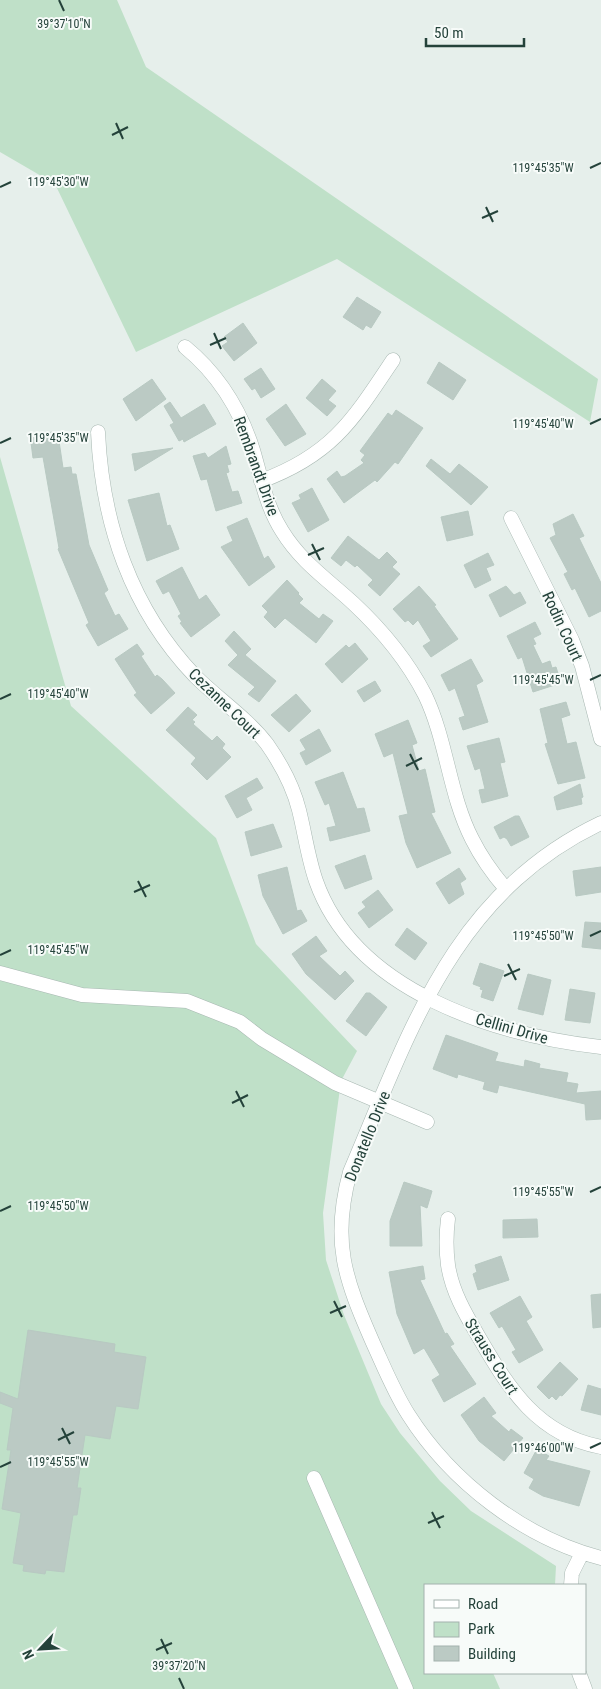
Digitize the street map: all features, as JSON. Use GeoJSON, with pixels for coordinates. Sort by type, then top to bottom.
{"type":"FeatureCollection","features":[{"type":"Feature","properties":{"kind":"street","name":"Rembrandt Drive"},"geometry":{"type":"LineString","coordinates":[[185,347],[210,371],[238,411],[248,434],[270,508],[292,548],[308,566],[372,621],[409,667],[425,696],[437,725],[462,815],[471,838],[484,861],[506,889]]}},
{"type":"Feature","properties":{"kind":"street"},"geometry":{"type":"LineString","coordinates":[[261,481],[305,462],[341,433],[356,416],[393,360]]}},
{"type":"Feature","properties":{"kind":"street","name":"Cezanne Court"},"geometry":{"type":"LineString","coordinates":[[98,432],[99,467],[111,528],[129,577],[154,624],[194,675],[248,724],[280,764],[299,809],[317,884],[343,930],[361,952],[381,969],[426,997]]}},
{"type":"Feature","properties":{"kind":"street","name":"Rodin Court"},"geometry":{"type":"LineString","coordinates":[[511,518],[572,640],[582,666],[601,739]]}},
{"type":"Feature","properties":{"kind":"street","name":"Donatello Drive"},"geometry":{"type":"LineString","coordinates":[[601,823],[559,847],[506,889],[481,915],[458,944],[426,997],[350,1172],[344,1194],[341,1241],[349,1287],[386,1373],[409,1414],[431,1446],[455,1472],[508,1515],[539,1534],[582,1554],[601,1558]]}},
{"type":"Feature","properties":{"kind":"street"},"geometry":{"type":"LineString","coordinates":[[0,973],[82,995],[188,1001],[240,1022],[262,1038],[335,1083],[427,1122]]}},
{"type":"Feature","properties":{"kind":"street","name":"Cellini Drive"},"geometry":{"type":"LineString","coordinates":[[426,997],[500,1026],[539,1037],[601,1047]]}},
{"type":"Feature","properties":{"kind":"street","name":"Strauss Court"},"geometry":{"type":"LineString","coordinates":[[448,1219],[446,1243],[448,1266],[454,1289],[463,1310],[505,1382],[520,1401],[553,1428],[572,1438],[601,1447]]}},
{"type":"Feature","properties":{"kind":"street"},"geometry":{"type":"LineString","coordinates":[[314,1478],[406,1689]]}},
{"type":"Feature","properties":{"kind":"street"},"geometry":{"type":"LineString","coordinates":[[570,1584],[572,1573],[582,1554]]}},
{"type":"Feature","properties":{"kind":"street"},"geometry":{"type":"LineString","coordinates":[[578,1674],[585,1689]]}},
{"type":"Feature","properties":{"kind":"green space"},"geometry":{"type":"Polygon","coordinates":[[[0,0],[117,0],[146,67],[598,379],[590,422],[337,259],[136,352],[55,184],[0,152],[0,0]]]}},
{"type":"Feature","properties":{"kind":"green space"},"geometry":{"type":"Polygon","coordinates":[[[0,457],[71,706],[216,838],[256,944],[357,1051],[341,1081],[323,1213],[326,1260],[344,1315],[381,1404],[400,1433],[440,1481],[471,1511],[556,1566],[555,1584],[424,1584],[424,1674],[493,1674],[500,1689],[0,1689],[0,457]]]}},
{"type":"Feature","properties":{"kind":"building"},"geometry":{"type":"Polygon","coordinates":[[[357,297],[381,312],[371,328],[366,325],[363,330],[343,317],[357,297]]]}},
{"type":"Feature","properties":{"kind":"building"},"geometry":{"type":"Polygon","coordinates":[[[243,323],[257,343],[234,361],[222,346],[228,342],[224,337],[243,323]]]}},
{"type":"Feature","properties":{"kind":"building"},"geometry":{"type":"Polygon","coordinates":[[[439,362],[466,380],[453,400],[427,383],[439,362]]]}},
{"type":"Feature","properties":{"kind":"building"},"geometry":{"type":"Polygon","coordinates":[[[261,368],[275,389],[261,398],[255,388],[252,390],[244,379],[261,368]]]}},
{"type":"Feature","properties":{"kind":"building"},"geometry":{"type":"Polygon","coordinates":[[[152,379],[166,399],[136,421],[123,399],[152,379]]]}},
{"type":"Feature","properties":{"kind":"building"},"geometry":{"type":"Polygon","coordinates":[[[322,379],[336,391],[328,400],[336,406],[327,416],[306,398],[322,379]]]}},
{"type":"Feature","properties":{"kind":"building"},"geometry":{"type":"Polygon","coordinates":[[[170,402],[181,418],[204,404],[216,424],[184,442],[183,439],[179,441],[170,425],[174,423],[164,406],[170,402]]]}},
{"type":"Feature","properties":{"kind":"building"},"geometry":{"type":"Polygon","coordinates":[[[286,404],[306,434],[285,446],[266,419],[286,404]]]}},
{"type":"Feature","properties":{"kind":"building"},"geometry":{"type":"Polygon","coordinates":[[[396,410],[423,428],[398,464],[395,462],[377,482],[375,480],[344,503],[327,479],[337,471],[341,477],[345,476],[364,463],[361,460],[365,455],[360,451],[388,413],[392,416],[396,410]]]}},
{"type":"Feature","properties":{"kind":"building"},"geometry":{"type":"Polygon","coordinates":[[[53,432],[54,442],[59,441],[63,468],[71,467],[72,474],[76,474],[89,545],[108,590],[104,593],[115,616],[119,614],[128,629],[98,646],[86,625],[89,623],[58,549],[43,457],[33,458],[30,435],[53,432]]]}},
{"type":"Feature","properties":{"kind":"building"},"geometry":{"type":"Polygon","coordinates":[[[226,446],[231,464],[227,465],[229,472],[226,473],[232,492],[238,491],[242,503],[216,511],[207,479],[201,480],[193,456],[205,453],[208,458],[226,446]]]}},
{"type":"Feature","properties":{"kind":"building"},"geometry":{"type":"Polygon","coordinates":[[[173,448],[135,471],[132,454],[173,448]]]}},
{"type":"Feature","properties":{"kind":"building"},"geometry":{"type":"Polygon","coordinates":[[[431,459],[450,474],[459,464],[488,487],[471,505],[426,466],[431,459]]]}},
{"type":"Feature","properties":{"kind":"building"},"geometry":{"type":"Polygon","coordinates":[[[312,488],[329,520],[308,532],[292,503],[301,499],[299,495],[312,488]]]}},
{"type":"Feature","properties":{"kind":"building"},"geometry":{"type":"Polygon","coordinates":[[[159,493],[167,526],[170,525],[179,549],[147,561],[128,500],[159,493]]]}},
{"type":"Feature","properties":{"kind":"building"},"geometry":{"type":"Polygon","coordinates":[[[468,511],[473,535],[447,541],[441,517],[468,511]]]}},
{"type":"Feature","properties":{"kind":"building"},"geometry":{"type":"Polygon","coordinates":[[[573,514],[584,536],[579,538],[601,583],[601,611],[589,617],[575,588],[572,590],[564,574],[568,572],[550,538],[556,535],[553,524],[573,514]]]}},
{"type":"Feature","properties":{"kind":"building"},"geometry":{"type":"Polygon","coordinates":[[[247,518],[264,559],[268,556],[275,567],[249,586],[221,547],[233,541],[227,527],[247,518]]]}},
{"type":"Feature","properties":{"kind":"building"},"geometry":{"type":"Polygon","coordinates":[[[348,536],[379,560],[387,552],[397,562],[392,567],[400,574],[380,596],[368,585],[373,580],[357,565],[355,567],[346,560],[341,566],[331,558],[348,536]]]}},
{"type":"Feature","properties":{"kind":"building"},"geometry":{"type":"Polygon","coordinates":[[[488,553],[494,565],[486,568],[491,580],[475,588],[464,565],[488,553]]]}},
{"type":"Feature","properties":{"kind":"building"},"geometry":{"type":"Polygon","coordinates":[[[182,567],[199,600],[206,595],[220,615],[191,637],[180,623],[182,622],[178,616],[181,614],[169,591],[163,594],[156,581],[182,567]]]}},
{"type":"Feature","properties":{"kind":"building"},"geometry":{"type":"Polygon","coordinates":[[[287,580],[303,599],[299,603],[319,619],[323,614],[333,621],[316,643],[285,618],[275,628],[264,617],[268,612],[262,606],[287,580]]]}},
{"type":"Feature","properties":{"kind":"building"},"geometry":{"type":"Polygon","coordinates":[[[419,586],[436,605],[434,606],[458,639],[431,657],[423,646],[431,641],[418,620],[413,625],[408,620],[405,622],[393,609],[419,586]]]}},
{"type":"Feature","properties":{"kind":"building"},"geometry":{"type":"Polygon","coordinates":[[[506,586],[514,595],[520,592],[526,603],[500,617],[489,595],[506,586]]]}},
{"type":"Feature","properties":{"kind":"building"},"geometry":{"type":"Polygon","coordinates":[[[535,622],[541,634],[533,638],[536,644],[533,645],[542,664],[550,661],[552,668],[556,667],[561,683],[533,692],[522,657],[518,659],[507,636],[535,622]]]}},
{"type":"Feature","properties":{"kind":"building"},"geometry":{"type":"Polygon","coordinates":[[[234,631],[251,649],[245,655],[276,681],[259,702],[248,694],[255,687],[228,665],[238,655],[225,641],[234,631]]]}},
{"type":"Feature","properties":{"kind":"building"},"geometry":{"type":"Polygon","coordinates":[[[355,643],[368,659],[342,683],[325,664],[346,645],[349,648],[355,643]]]}},
{"type":"Feature","properties":{"kind":"building"},"geometry":{"type":"Polygon","coordinates":[[[137,644],[144,654],[141,656],[155,677],[157,675],[162,679],[175,693],[151,714],[134,695],[137,693],[115,659],[137,644]]]}},
{"type":"Feature","properties":{"kind":"building"},"geometry":{"type":"Polygon","coordinates":[[[471,659],[483,681],[476,685],[488,722],[463,730],[459,718],[465,716],[455,688],[449,691],[441,675],[471,659]]]}},
{"type":"Feature","properties":{"kind":"building"},"geometry":{"type":"Polygon","coordinates":[[[375,681],[381,691],[364,702],[357,691],[375,681]]]}},
{"type":"Feature","properties":{"kind":"building"},"geometry":{"type":"Polygon","coordinates":[[[296,694],[311,711],[289,732],[271,715],[296,694]]]}},
{"type":"Feature","properties":{"kind":"building"},"geometry":{"type":"Polygon","coordinates":[[[566,702],[570,715],[561,718],[567,744],[576,742],[585,778],[558,784],[545,744],[548,743],[540,709],[566,702]]]}},
{"type":"Feature","properties":{"kind":"building"},"geometry":{"type":"Polygon","coordinates":[[[188,707],[197,715],[192,720],[195,722],[193,724],[212,741],[217,736],[225,744],[222,748],[231,757],[207,780],[191,764],[196,758],[166,730],[188,707]]]}},
{"type":"Feature","properties":{"kind":"building"},"geometry":{"type":"Polygon","coordinates":[[[408,720],[417,743],[412,745],[419,771],[425,769],[435,812],[431,813],[451,853],[417,868],[406,843],[399,816],[408,814],[393,753],[384,757],[375,734],[408,720]]]}},
{"type":"Feature","properties":{"kind":"building"},"geometry":{"type":"Polygon","coordinates":[[[319,729],[331,751],[306,765],[300,753],[306,750],[300,740],[319,729]]]}},
{"type":"Feature","properties":{"kind":"building"},"geometry":{"type":"Polygon","coordinates":[[[499,738],[505,762],[500,763],[508,796],[482,803],[479,790],[485,789],[480,768],[475,770],[467,746],[499,738]]]}},
{"type":"Feature","properties":{"kind":"building"},"geometry":{"type":"Polygon","coordinates":[[[343,772],[357,809],[364,808],[370,831],[330,841],[327,828],[336,826],[329,803],[325,805],[315,782],[343,772]]]}},
{"type":"Feature","properties":{"kind":"building"},"geometry":{"type":"Polygon","coordinates":[[[257,778],[263,788],[246,798],[252,810],[237,818],[225,796],[257,778]]]}},
{"type":"Feature","properties":{"kind":"building"},"geometry":{"type":"Polygon","coordinates":[[[580,784],[583,797],[581,798],[582,804],[557,810],[554,797],[580,784]]]}},
{"type":"Feature","properties":{"kind":"building"},"geometry":{"type":"Polygon","coordinates":[[[515,816],[519,816],[529,837],[511,846],[504,837],[500,839],[494,827],[515,816]]]}},
{"type":"Feature","properties":{"kind":"building"},"geometry":{"type":"Polygon","coordinates":[[[273,824],[282,847],[251,856],[245,832],[273,824]]]}},
{"type":"Feature","properties":{"kind":"building"},"geometry":{"type":"Polygon","coordinates":[[[365,855],[372,879],[345,889],[335,866],[365,855]]]}},
{"type":"Feature","properties":{"kind":"building"},"geometry":{"type":"Polygon","coordinates":[[[287,867],[297,911],[301,910],[307,921],[283,934],[263,896],[258,875],[287,867]]]}},
{"type":"Feature","properties":{"kind":"building"},"geometry":{"type":"Polygon","coordinates":[[[601,867],[601,892],[576,896],[573,871],[601,867]]]}},
{"type":"Feature","properties":{"kind":"building"},"geometry":{"type":"Polygon","coordinates":[[[459,868],[466,879],[460,883],[464,894],[449,904],[436,883],[459,868]]]}},
{"type":"Feature","properties":{"kind":"building"},"geometry":{"type":"Polygon","coordinates":[[[378,890],[393,910],[369,928],[358,913],[366,907],[362,902],[378,890]]]}},
{"type":"Feature","properties":{"kind":"building"},"geometry":{"type":"Polygon","coordinates":[[[585,922],[601,923],[601,949],[582,947],[585,922]]]}},
{"type":"Feature","properties":{"kind":"building"},"geometry":{"type":"Polygon","coordinates":[[[407,928],[427,943],[415,960],[395,945],[407,928]]]}},
{"type":"Feature","properties":{"kind":"building"},"geometry":{"type":"Polygon","coordinates":[[[316,936],[327,951],[319,956],[340,976],[345,971],[354,981],[335,1000],[306,974],[292,954],[316,936]]]}},
{"type":"Feature","properties":{"kind":"building"},"geometry":{"type":"Polygon","coordinates":[[[480,963],[504,971],[493,1001],[481,997],[483,990],[480,989],[481,987],[473,984],[480,963]]]}},
{"type":"Feature","properties":{"kind":"building"},"geometry":{"type":"Polygon","coordinates":[[[528,974],[551,980],[543,1015],[518,1009],[528,974]]]}},
{"type":"Feature","properties":{"kind":"building"},"geometry":{"type":"Polygon","coordinates":[[[570,989],[595,993],[590,1023],[565,1020],[570,989]]]}},
{"type":"Feature","properties":{"kind":"building"},"geometry":{"type":"Polygon","coordinates":[[[366,993],[370,993],[387,1007],[366,1036],[346,1021],[366,993]]]}},
{"type":"Feature","properties":{"kind":"building"},"geometry":{"type":"Polygon","coordinates":[[[446,1035],[498,1053],[495,1061],[524,1067],[525,1060],[540,1064],[539,1068],[568,1073],[566,1082],[578,1084],[576,1093],[601,1091],[601,1119],[586,1120],[585,1104],[499,1085],[497,1093],[483,1089],[485,1082],[458,1074],[457,1078],[433,1069],[446,1035]]]}},
{"type":"Feature","properties":{"kind":"building"},"geometry":{"type":"Polygon","coordinates":[[[404,1182],[432,1191],[427,1208],[420,1205],[422,1246],[390,1246],[390,1221],[404,1182]]]}},
{"type":"Feature","properties":{"kind":"building"},"geometry":{"type":"Polygon","coordinates":[[[537,1219],[538,1237],[503,1238],[503,1220],[537,1219]]]}},
{"type":"Feature","properties":{"kind":"building"},"geometry":{"type":"Polygon","coordinates":[[[501,1256],[509,1280],[478,1290],[473,1274],[477,1272],[475,1265],[501,1256]]]}},
{"type":"Feature","properties":{"kind":"building"},"geometry":{"type":"Polygon","coordinates":[[[423,1266],[425,1279],[420,1280],[445,1334],[447,1333],[454,1344],[450,1346],[476,1384],[444,1402],[432,1380],[440,1375],[424,1348],[414,1354],[397,1314],[389,1272],[423,1266]]]}},
{"type":"Feature","properties":{"kind":"building"},"geometry":{"type":"Polygon","coordinates":[[[601,1294],[601,1327],[593,1328],[591,1295],[601,1294]]]}},
{"type":"Feature","properties":{"kind":"building"},"geometry":{"type":"Polygon","coordinates":[[[520,1296],[532,1317],[526,1321],[543,1350],[519,1363],[512,1352],[516,1350],[502,1326],[499,1328],[490,1313],[520,1296]]]}},
{"type":"Feature","properties":{"kind":"building"},"geometry":{"type":"Polygon","coordinates":[[[28,1330],[115,1344],[114,1352],[146,1357],[138,1409],[116,1406],[110,1439],[85,1435],[77,1488],[81,1488],[77,1515],[73,1515],[64,1572],[46,1570],[45,1574],[23,1571],[24,1565],[13,1563],[21,1513],[2,1509],[11,1450],[7,1450],[13,1408],[0,1403],[0,1392],[18,1399],[28,1330]]]}},
{"type":"Feature","properties":{"kind":"building"},"geometry":{"type":"Polygon","coordinates":[[[560,1362],[578,1379],[562,1396],[560,1395],[556,1400],[552,1396],[549,1399],[537,1387],[560,1362]]]}},
{"type":"Feature","properties":{"kind":"building"},"geometry":{"type":"Polygon","coordinates":[[[588,1385],[601,1389],[601,1415],[581,1410],[588,1385]]]}},
{"type":"Feature","properties":{"kind":"building"},"geometry":{"type":"Polygon","coordinates":[[[484,1397],[496,1413],[491,1416],[509,1432],[511,1429],[523,1438],[504,1461],[479,1441],[461,1415],[484,1397]]]}},
{"type":"Feature","properties":{"kind":"building"},"geometry":{"type":"Polygon","coordinates":[[[537,1449],[549,1456],[546,1460],[590,1471],[579,1506],[543,1496],[529,1488],[534,1479],[524,1473],[537,1449]]]}}]}
